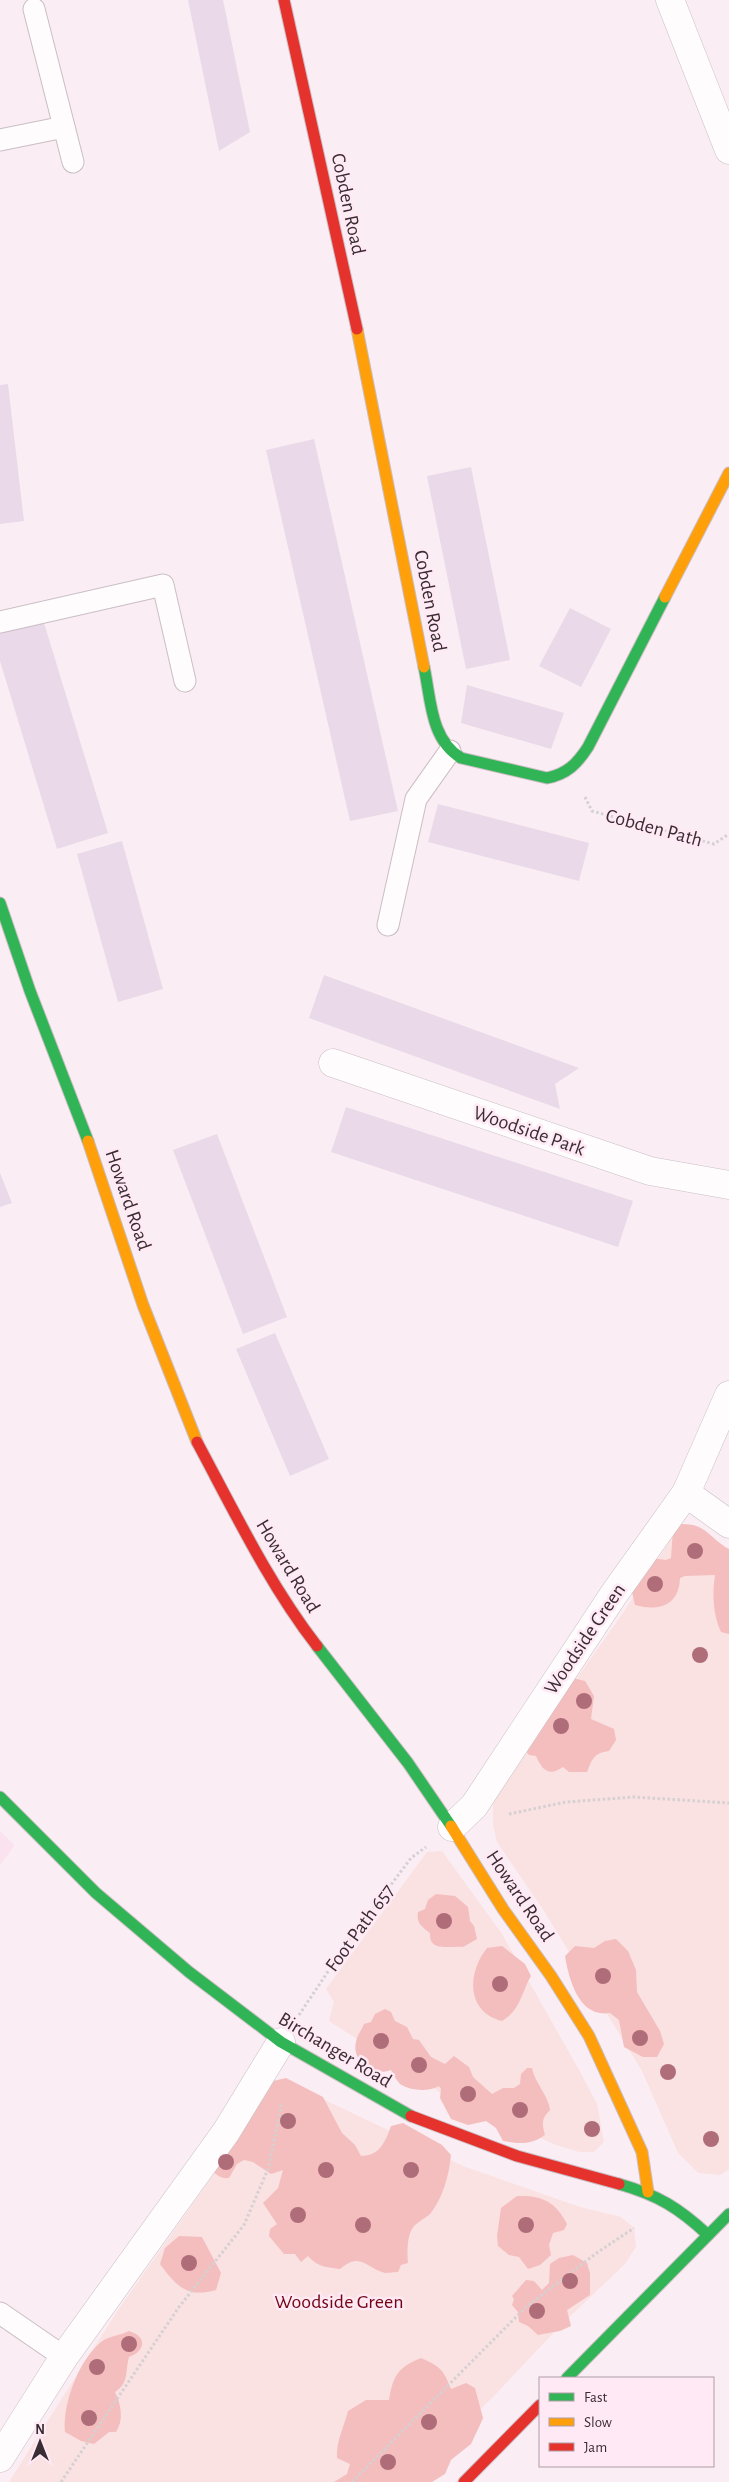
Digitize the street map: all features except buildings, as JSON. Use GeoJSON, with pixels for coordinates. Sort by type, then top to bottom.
{"type":"FeatureCollection","features":[{"type":"Feature","properties":{"kind":"street","name":"Cobden Road"},"geometry":{"type":"LineString","coordinates":[[284,0],[356,323],[437,732],[441,742],[450,752]]}},
{"type":"Feature","properties":{"kind":"street"},"geometry":{"type":"LineString","coordinates":[[670,0],[729,150]]}},
{"type":"Feature","properties":{"kind":"street"},"geometry":{"type":"LineString","coordinates":[[450,752],[461,758],[547,778],[561,776],[570,770],[588,747],[729,473]]}},
{"type":"Feature","properties":{"kind":"street","name":"Howard Road"},"geometry":{"type":"LineString","coordinates":[[0,903],[30,990],[96,1163],[143,1305],[194,1437],[251,1544],[304,1629],[408,1764],[452,1827],[503,1909],[551,1976],[590,2036],[642,2152],[648,2192]]}},
{"type":"Feature","properties":{"kind":"street","name":"Woodside Park"},"geometry":{"type":"LineString","coordinates":[[333,1063],[650,1171],[729,1185]]}},
{"type":"Feature","properties":{"kind":"street","name":"Woodside Green"},"geometry":{"type":"LineString","coordinates":[[452,1827],[474,1806],[614,1594],[686,1493],[729,1395]]}},
{"type":"Feature","properties":{"kind":"street"},"geometry":{"type":"LineString","coordinates":[[686,1493],[729,1524]]}},
{"type":"Feature","properties":{"kind":"street","name":"Birchanger Road"},"geometry":{"type":"LineString","coordinates":[[0,1797],[96,1893],[188,1972],[281,2042],[416,2119],[517,2156],[648,2192],[675,2205],[708,2235]]}},
{"type":"Feature","properties":{"kind":"street"},"geometry":{"type":"LineString","coordinates":[[0,2458],[64,2357],[226,2132],[281,2042]]}},
{"type":"Feature","properties":{"kind":"street"},"geometry":{"type":"LineString","coordinates":[[568,2377],[729,2214]]}},
{"type":"Feature","properties":{"kind":"street"},"geometry":{"type":"LineString","coordinates":[[464,2482],[539,2405]]}},
{"type":"Feature","properties":{"kind":"lane"},"geometry":{"type":"LineString","coordinates":[[34,9],[73,162]]}},
{"type":"Feature","properties":{"kind":"lane"},"geometry":{"type":"LineString","coordinates":[[0,140],[64,127]]}},
{"type":"Feature","properties":{"kind":"lane"},"geometry":{"type":"LineString","coordinates":[[0,622],[163,585],[184,681]]}},
{"type":"Feature","properties":{"kind":"lane"},"geometry":{"type":"LineString","coordinates":[[388,925],[416,799],[450,752]]}},
{"type":"Feature","properties":{"kind":"lane"},"geometry":{"type":"LineString","coordinates":[[0,2313],[64,2357]]}},
{"type":"Feature","properties":{"kind":"path","name":"Cobden Path"},"geometry":{"type":"LineString","coordinates":[[570,770],[592,811],[714,844],[729,834]]}},
{"type":"Feature","properties":{"kind":"path"},"geometry":{"type":"LineString","coordinates":[[474,1806],[495,1818],[566,1802],[634,1797],[729,1803]]}},
{"type":"Feature","properties":{"kind":"path","name":"Foot Path 657"},"geometry":{"type":"LineString","coordinates":[[281,2042],[346,1943],[411,1858],[452,1827]]}},
{"type":"Feature","properties":{"kind":"path"},"geometry":{"type":"LineString","coordinates":[[61,2482],[179,2307],[244,2225],[268,2169],[283,2108],[282,2098]]}},
{"type":"Feature","properties":{"kind":"path"},"geometry":{"type":"LineString","coordinates":[[352,2482],[526,2307],[598,2252],[634,2228]]}},
{"type":"Feature","properties":{"kind":"shaded area"},"geometry":{"type":"Polygon","coordinates":[[[682,1524],[697,1526],[703,1529],[729,1549],[729,1634],[721,1632],[716,1619],[713,1597],[715,1575],[685,1576],[680,1578],[676,1595],[672,1600],[660,1607],[652,1608],[635,1605],[631,1588],[651,1558],[666,1560],[671,1558],[673,1529],[682,1524]]]}},
{"type":"Feature","properties":{"kind":"shaded area"},"geometry":{"type":"Polygon","coordinates":[[[569,1677],[585,1681],[594,1696],[591,1719],[614,1729],[616,1740],[609,1751],[594,1757],[587,1772],[569,1772],[563,1767],[550,1772],[543,1768],[536,1756],[529,1755],[522,1746],[569,1677]]]}},
{"type":"Feature","properties":{"kind":"shaded area"},"geometry":{"type":"Polygon","coordinates":[[[0,1831],[15,1845],[0,1865],[0,1831]]]}},
{"type":"Feature","properties":{"kind":"shaded area"},"geometry":{"type":"Polygon","coordinates":[[[436,1894],[455,1896],[468,1907],[470,1921],[474,1926],[477,1939],[463,1947],[441,1947],[433,1943],[430,1933],[420,1924],[418,1912],[425,1909],[428,1900],[436,1894]]]}},
{"type":"Feature","properties":{"kind":"shaded area"},"geometry":{"type":"Polygon","coordinates":[[[616,1939],[628,1951],[636,1970],[637,1992],[660,2031],[664,2044],[657,2057],[643,2057],[624,2047],[619,2020],[610,2013],[599,2013],[590,2010],[577,1995],[569,1976],[565,1956],[575,1946],[594,1948],[605,1941],[616,1939]]]}},
{"type":"Feature","properties":{"kind":"shaded area"},"geometry":{"type":"Polygon","coordinates":[[[502,1946],[525,1964],[531,1976],[517,2006],[502,2021],[490,2016],[476,2001],[473,1980],[480,1958],[487,1948],[502,1946]]]}},
{"type":"Feature","properties":{"kind":"shaded area"},"geometry":{"type":"Polygon","coordinates":[[[385,2009],[391,2012],[395,2021],[407,2027],[413,2039],[419,2040],[431,2057],[445,2064],[454,2056],[469,2067],[473,2077],[492,2094],[503,2088],[514,2088],[520,2084],[521,2074],[527,2068],[532,2068],[549,2104],[550,2110],[543,2122],[545,2135],[535,2141],[525,2143],[503,2141],[496,2128],[486,2121],[468,2125],[451,2119],[440,2098],[441,2089],[439,2086],[425,2090],[409,2088],[400,2084],[391,2070],[385,2072],[378,2071],[366,2066],[357,2056],[355,2049],[357,2039],[364,2024],[371,2022],[375,2014],[385,2009]]]}},
{"type":"Feature","properties":{"kind":"shaded area"},"geometry":{"type":"Polygon","coordinates":[[[286,2078],[323,2097],[342,2133],[355,2145],[361,2156],[373,2154],[377,2151],[384,2143],[391,2126],[403,2123],[442,2145],[451,2155],[442,2194],[430,2214],[416,2224],[410,2232],[408,2263],[401,2265],[398,2272],[385,2273],[358,2261],[353,2261],[340,2269],[331,2268],[322,2266],[308,2256],[301,2262],[295,2254],[284,2254],[269,2236],[270,2229],[277,2224],[263,2203],[278,2188],[283,2170],[271,2174],[253,2162],[244,2160],[237,2164],[229,2178],[223,2178],[209,2168],[269,2082],[286,2078]]]}},
{"type":"Feature","properties":{"kind":"shaded area"},"geometry":{"type":"Polygon","coordinates":[[[517,2196],[534,2197],[547,2201],[558,2210],[567,2224],[564,2230],[553,2233],[549,2245],[551,2255],[540,2265],[528,2269],[519,2257],[509,2255],[498,2246],[497,2236],[501,2208],[517,2196]]]}},
{"type":"Feature","properties":{"kind":"shaded area"},"geometry":{"type":"Polygon","coordinates":[[[179,2236],[202,2237],[221,2273],[216,2290],[197,2293],[183,2289],[160,2264],[165,2248],[179,2236]]]}},
{"type":"Feature","properties":{"kind":"shaded area"},"geometry":{"type":"Polygon","coordinates":[[[573,2255],[587,2263],[590,2273],[590,2295],[567,2310],[571,2326],[560,2331],[538,2335],[528,2326],[519,2322],[518,2312],[512,2305],[514,2299],[512,2296],[526,2280],[534,2281],[542,2290],[549,2283],[550,2264],[559,2258],[573,2255]]]}},
{"type":"Feature","properties":{"kind":"shaded area"},"geometry":{"type":"Polygon","coordinates":[[[129,2331],[142,2340],[142,2344],[138,2351],[129,2357],[125,2381],[115,2392],[121,2412],[116,2432],[109,2432],[94,2444],[81,2441],[65,2432],[66,2408],[74,2382],[87,2357],[95,2347],[104,2340],[129,2331]]]}},
{"type":"Feature","properties":{"kind":"shaded area"},"geometry":{"type":"Polygon","coordinates":[[[421,2358],[440,2369],[451,2389],[466,2383],[475,2388],[483,2418],[471,2444],[451,2460],[445,2474],[432,2482],[334,2482],[347,2474],[350,2464],[337,2458],[339,2440],[348,2411],[366,2400],[389,2400],[392,2385],[398,2373],[413,2361],[421,2358]]]}},
{"type":"Feature","properties":{"kind":"green space"},"geometry":{"type":"Polygon","coordinates":[[[684,1535],[729,1556],[729,2169],[720,2175],[698,2173],[678,2153],[642,2071],[544,1911],[497,1842],[493,1825],[493,1805],[499,1788],[623,1613],[671,1539],[684,1535]]]}},
{"type":"Feature","properties":{"kind":"green space"},"geometry":{"type":"Polygon","coordinates":[[[442,1851],[502,1934],[597,2104],[604,2142],[594,2152],[579,2152],[556,2145],[444,2095],[329,2021],[334,2002],[326,1989],[427,1852],[442,1851]]]}},
{"type":"Feature","properties":{"kind":"green space","name":"Woodside Green"},"geometry":{"type":"Polygon","coordinates":[[[281,2079],[463,2166],[580,2207],[621,2217],[634,2228],[636,2247],[625,2264],[560,2326],[493,2397],[406,2482],[9,2482],[118,2310],[281,2079]]]}},
{"type":"Feature","properties":{"kind":"traffic: fast"},"geometry":{"type":"LineString","coordinates":[[424,667],[434,717],[443,740],[451,750],[461,758],[547,778],[554,776],[571,767],[588,747],[665,597]]}},
{"type":"Feature","properties":{"kind":"traffic: fast"},"geometry":{"type":"LineString","coordinates":[[0,903],[30,991],[88,1141]]}},
{"type":"Feature","properties":{"kind":"traffic: fast"},"geometry":{"type":"LineString","coordinates":[[317,1646],[408,1763],[451,1826]]}},
{"type":"Feature","properties":{"kind":"traffic: fast"},"geometry":{"type":"LineString","coordinates":[[0,1797],[96,1893],[189,1972],[281,2042],[411,2116]]}},
{"type":"Feature","properties":{"kind":"traffic: fast"},"geometry":{"type":"LineString","coordinates":[[619,2184],[657,2198],[687,2217],[708,2235]]}},
{"type":"Feature","properties":{"kind":"traffic: fast"},"geometry":{"type":"LineString","coordinates":[[568,2377],[729,2214]]}},
{"type":"Feature","properties":{"kind":"traffic: slow"},"geometry":{"type":"LineString","coordinates":[[357,329],[424,667]]}},
{"type":"Feature","properties":{"kind":"traffic: slow"},"geometry":{"type":"LineString","coordinates":[[665,597],[729,473]]}},
{"type":"Feature","properties":{"kind":"traffic: slow"},"geometry":{"type":"LineString","coordinates":[[88,1141],[143,1305],[197,1442]]}},
{"type":"Feature","properties":{"kind":"traffic: slow"},"geometry":{"type":"LineString","coordinates":[[451,1826],[503,1909],[551,1976],[589,2036],[642,2152],[648,2192]]}},
{"type":"Feature","properties":{"kind":"traffic: jam"},"geometry":{"type":"LineString","coordinates":[[284,0],[357,329]]}},
{"type":"Feature","properties":{"kind":"traffic: jam"},"geometry":{"type":"LineString","coordinates":[[197,1442],[283,1598],[317,1646]]}},
{"type":"Feature","properties":{"kind":"traffic: jam"},"geometry":{"type":"LineString","coordinates":[[411,2116],[517,2156],[619,2184]]}},
{"type":"Feature","properties":{"kind":"traffic: jam"},"geometry":{"type":"LineString","coordinates":[[464,2482],[539,2406]]}}]}
